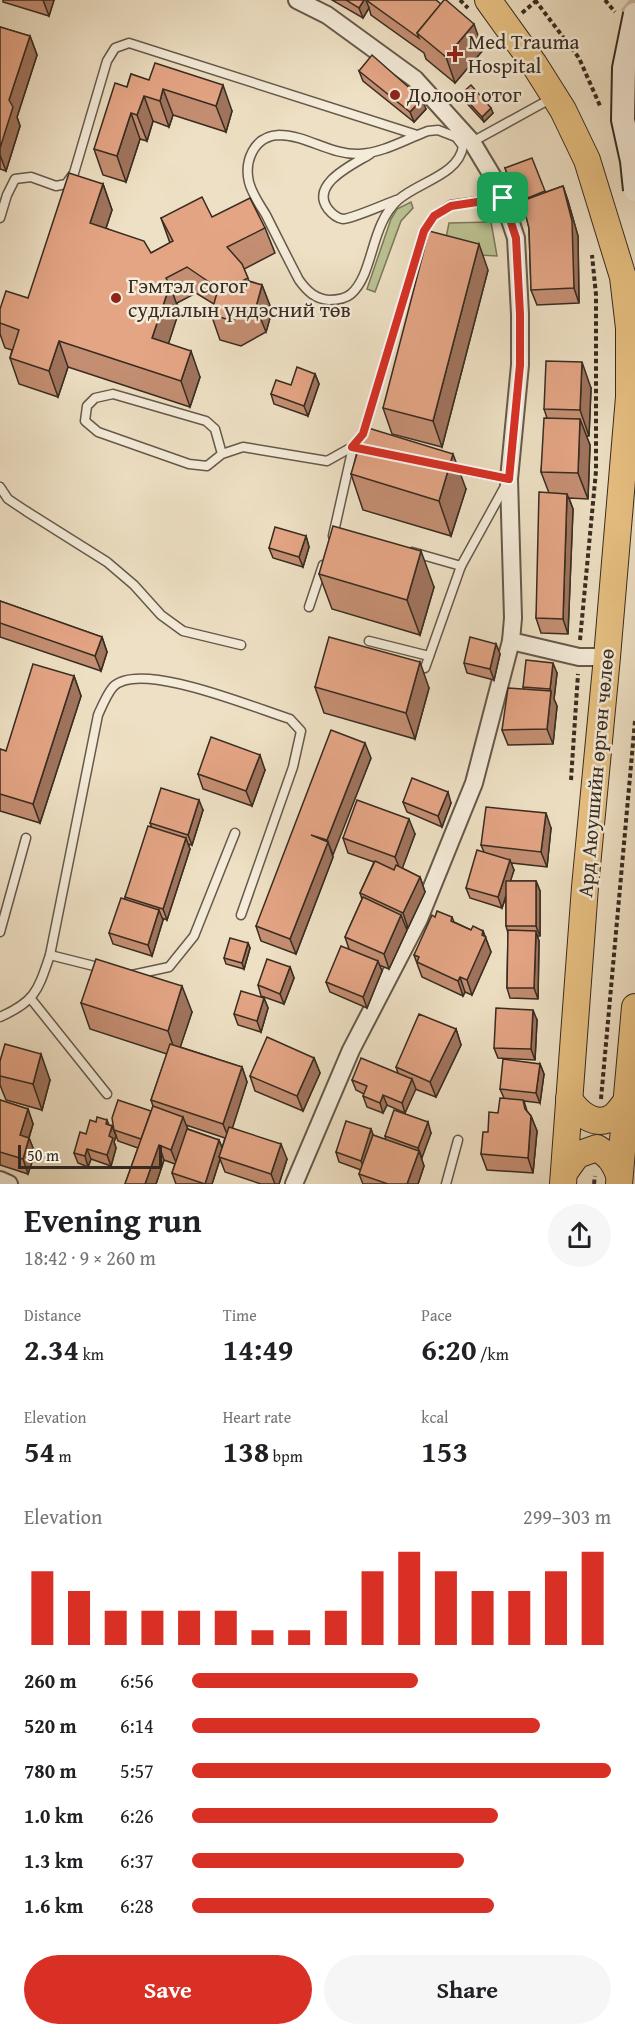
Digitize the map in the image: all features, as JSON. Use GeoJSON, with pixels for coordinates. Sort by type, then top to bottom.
{"type":"FeatureCollection","features":[{"type":"Feature","properties":{"kind":"main road","name":"Ард Аюушийн өргөн чөлөө"},"geometry":{"type":"LineString","coordinates":[[481,7],[555,97],[587,160],[623,277],[629,328],[629,397],[608,657],[584,899],[563,1179]]}},
{"type":"Feature","properties":{"kind":"main road"},"geometry":{"type":"LineString","coordinates":[[635,14],[624,68],[623,120],[632,161],[635,190]]}},
{"type":"Feature","properties":{"kind":"main road"},"geometry":{"type":"LineString","coordinates":[[619,1180],[635,1007]]}},
{"type":"Feature","properties":{"kind":"main road"},"geometry":{"type":"LineString","coordinates":[[568,1099],[577,1112],[591,1120],[605,1120],[614,1115],[627,1101]]}},
{"type":"Feature","properties":{"kind":"main road"},"geometry":{"type":"LineString","coordinates":[[563,1179],[578,1155],[597,1148],[614,1162],[619,1180]]}},
{"type":"Feature","properties":{"kind":"street"},"geometry":{"type":"LineString","coordinates":[[294,1184],[314,1142],[351,1050],[419,919],[474,783],[511,641],[513,618],[509,479],[520,365],[516,238],[503,198],[490,169],[415,79],[327,15],[297,0]]}},
{"type":"Feature","properties":{"kind":"street"},"geometry":{"type":"LineString","coordinates":[[511,641],[579,657],[608,657]]}},
{"type":"Feature","properties":{"kind":"street"},"geometry":{"type":"LineString","coordinates":[[0,1180],[9,1184]]}},
{"type":"Feature","properties":{"kind":"lane"},"geometry":{"type":"LineString","coordinates":[[63,194],[66,184],[75,173],[107,61],[115,48],[129,43],[417,135]]}},
{"type":"Feature","properties":{"kind":"lane"},"geometry":{"type":"LineString","coordinates":[[468,144],[438,130],[417,135],[373,152],[334,177],[323,192],[325,206],[333,215],[345,219],[399,199],[455,164],[468,144],[555,97]]}},
{"type":"Feature","properties":{"kind":"lane"},"geometry":{"type":"LineString","coordinates":[[373,152],[358,154],[345,152],[279,135],[261,141],[252,152],[248,165],[250,185],[304,287],[315,296],[326,299],[341,299],[351,294],[361,279],[379,227],[388,210],[399,199]]}},
{"type":"Feature","properties":{"kind":"lane"},"geometry":{"type":"LineString","coordinates":[[0,218],[15,179],[31,177],[56,186],[66,184]]}},
{"type":"Feature","properties":{"kind":"lane"},"geometry":{"type":"LineString","coordinates":[[222,454],[215,429],[206,421],[113,394],[95,398],[87,406],[85,421],[98,432],[189,464],[207,466],[222,454],[243,447],[327,462],[352,447],[363,434],[424,231],[434,216],[451,206],[503,198]]}},
{"type":"Feature","properties":{"kind":"lane"},"geometry":{"type":"LineString","coordinates":[[352,447],[363,450]]}},
{"type":"Feature","properties":{"kind":"lane"},"geometry":{"type":"LineString","coordinates":[[331,542],[352,447]]}},
{"type":"Feature","properties":{"kind":"lane"},"geometry":{"type":"LineString","coordinates":[[424,668],[461,566],[509,479],[441,466]]}},
{"type":"Feature","properties":{"kind":"lane"},"geometry":{"type":"LineString","coordinates":[[0,487],[8,499],[26,512],[107,562],[134,585],[161,615],[183,632],[241,645]]}},
{"type":"Feature","properties":{"kind":"lane"},"geometry":{"type":"LineString","coordinates":[[334,531],[346,534]]}},
{"type":"Feature","properties":{"kind":"lane"},"geometry":{"type":"LineString","coordinates":[[404,550],[461,566]]}},
{"type":"Feature","properties":{"kind":"lane"},"geometry":{"type":"LineString","coordinates":[[309,607],[327,553]]}},
{"type":"Feature","properties":{"kind":"lane"},"geometry":{"type":"LineString","coordinates":[[369,641],[429,656]]}},
{"type":"Feature","properties":{"kind":"lane"},"geometry":{"type":"LineString","coordinates":[[0,1017],[16,1010],[31,999],[39,988],[50,956],[98,715],[114,685],[135,677],[195,686],[290,719],[301,731],[292,767],[241,915]]}},
{"type":"Feature","properties":{"kind":"lane"},"geometry":{"type":"LineString","coordinates":[[123,973],[133,975],[169,967],[194,936],[235,833]]}},
{"type":"Feature","properties":{"kind":"lane"},"geometry":{"type":"LineString","coordinates":[[0,932],[26,838]]}},
{"type":"Feature","properties":{"kind":"lane"},"geometry":{"type":"LineString","coordinates":[[50,956],[112,970]]}},
{"type":"Feature","properties":{"kind":"lane"},"geometry":{"type":"LineString","coordinates":[[31,999],[107,1094]]}},
{"type":"Feature","properties":{"kind":"lane"},"geometry":{"type":"LineString","coordinates":[[446,1184],[458,1140]]}},
{"type":"Feature","properties":{"kind":"path"},"geometry":{"type":"LineString","coordinates":[[460,0],[481,7]]}},
{"type":"Feature","properties":{"kind":"path"},"geometry":{"type":"LineString","coordinates":[[535,0],[579,58],[603,111]]}},
{"type":"Feature","properties":{"kind":"path"},"geometry":{"type":"LineString","coordinates":[[571,786],[579,657],[596,471],[596,295],[591,251]]}},
{"type":"Feature","properties":{"kind":"path"},"geometry":{"type":"LineString","coordinates":[[599,1120],[635,721]]}},
{"type":"Feature","properties":{"kind":"green space"},"geometry":{"type":"Polygon","coordinates":[[[411,202],[413,208],[401,221],[375,292],[367,289],[391,219],[397,209],[411,202]]]}},
{"type":"Feature","properties":{"kind":"green space"},"geometry":{"type":"Polygon","coordinates":[[[491,222],[497,256],[443,253],[449,223],[491,222]]]}},
{"type":"Feature","properties":{"kind":"building"},"geometry":{"type":"Polygon","coordinates":[[[346,0],[364,0],[359,8],[346,0]]]}},
{"type":"Feature","properties":{"kind":"building"},"geometry":{"type":"Polygon","coordinates":[[[366,0],[436,0],[441,4],[417,33],[419,38],[366,0]]]}},
{"type":"Feature","properties":{"kind":"building"},"geometry":{"type":"Polygon","coordinates":[[[444,0],[474,24],[446,57],[417,33],[444,0]]]}},
{"type":"Feature","properties":{"kind":"building"},"geometry":{"type":"Polygon","coordinates":[[[0,27],[30,36],[9,100],[13,107],[0,148],[0,27]]]}},
{"type":"Feature","properties":{"kind":"building","name":"Долоон отог"},"geometry":{"type":"Polygon","coordinates":[[[372,55],[422,99],[410,112],[359,71],[372,55]]]}},
{"type":"Feature","properties":{"kind":"building"},"geometry":{"type":"Polygon","coordinates":[[[155,63],[223,85],[216,106],[163,89],[160,101],[144,96],[137,115],[131,113],[117,156],[94,149],[115,83],[127,87],[131,74],[149,80],[155,63]]]}},
{"type":"Feature","properties":{"kind":"building"},"geometry":{"type":"Polygon","coordinates":[[[471,85],[491,108],[482,117],[461,94],[471,85]]]}},
{"type":"Feature","properties":{"kind":"building"},"geometry":{"type":"Polygon","coordinates":[[[532,158],[545,191],[518,202],[505,168],[532,158]]]}},
{"type":"Feature","properties":{"kind":"building","name":"Гэмтэл согог судлалын үндэсний төв"},"geometry":{"type":"Polygon","coordinates":[[[69,173],[103,184],[90,223],[144,241],[151,253],[173,241],[161,218],[202,197],[212,217],[250,198],[265,228],[227,247],[242,264],[248,278],[244,280],[262,285],[256,307],[232,321],[211,314],[217,293],[209,282],[187,267],[166,278],[170,285],[152,338],[191,351],[181,381],[59,341],[49,371],[10,358],[19,330],[0,323],[0,309],[6,291],[28,298],[69,173]]]}},
{"type":"Feature","properties":{"kind":"building"},"geometry":{"type":"Polygon","coordinates":[[[563,186],[572,221],[574,288],[531,290],[529,228],[522,201],[563,186]]]}},
{"type":"Feature","properties":{"kind":"building"},"geometry":{"type":"Polygon","coordinates":[[[429,231],[479,244],[433,421],[383,408],[429,231]]]}},
{"type":"Feature","properties":{"kind":"building"},"geometry":{"type":"Polygon","coordinates":[[[546,361],[582,362],[580,410],[544,409],[546,361]]]}},
{"type":"Feature","properties":{"kind":"building"},"geometry":{"type":"Polygon","coordinates":[[[297,367],[315,374],[304,406],[271,394],[276,380],[291,385],[297,367]]]}},
{"type":"Feature","properties":{"kind":"building"},"geometry":{"type":"Polygon","coordinates":[[[544,418],[580,419],[578,473],[541,472],[544,418]]]}},
{"type":"Feature","properties":{"kind":"building"},"geometry":{"type":"Polygon","coordinates":[[[365,427],[453,454],[439,501],[351,474],[365,427]]]}},
{"type":"Feature","properties":{"kind":"building"},"geometry":{"type":"Polygon","coordinates":[[[539,492],[567,494],[563,619],[536,618],[539,492]]]}},
{"type":"Feature","properties":{"kind":"building"},"geometry":{"type":"Polygon","coordinates":[[[333,526],[421,551],[407,600],[319,574],[333,526]]]}},
{"type":"Feature","properties":{"kind":"building"},"geometry":{"type":"Polygon","coordinates":[[[275,527],[306,536],[299,557],[269,548],[275,527]]]}},
{"type":"Feature","properties":{"kind":"building"},"geometry":{"type":"Polygon","coordinates":[[[0,601],[102,637],[95,656],[0,623],[0,601]]]}},
{"type":"Feature","properties":{"kind":"building"},"geometry":{"type":"Polygon","coordinates":[[[329,637],[420,662],[406,713],[315,687],[329,637]]]}},
{"type":"Feature","properties":{"kind":"building"},"geometry":{"type":"Polygon","coordinates":[[[470,637],[496,644],[490,669],[464,663],[470,637]]]}},
{"type":"Feature","properties":{"kind":"building"},"geometry":{"type":"Polygon","coordinates":[[[526,660],[553,663],[550,689],[523,687],[526,660]]]}},
{"type":"Feature","properties":{"kind":"building"},"geometry":{"type":"Polygon","coordinates":[[[33,664],[74,676],[33,804],[0,794],[0,749],[6,751],[33,664]]]}},
{"type":"Feature","properties":{"kind":"building"},"geometry":{"type":"Polygon","coordinates":[[[508,688],[551,691],[547,729],[502,730],[508,688]]]}},
{"type":"Feature","properties":{"kind":"building"},"geometry":{"type":"Polygon","coordinates":[[[331,730],[365,743],[327,840],[311,835],[328,842],[290,939],[256,926],[331,730]]]}},
{"type":"Feature","properties":{"kind":"building"},"geometry":{"type":"Polygon","coordinates":[[[211,737],[260,755],[246,791],[198,774],[211,737]]]}},
{"type":"Feature","properties":{"kind":"building"},"geometry":{"type":"Polygon","coordinates":[[[412,778],[448,792],[438,816],[403,802],[412,778]]]}},
{"type":"Feature","properties":{"kind":"building"},"geometry":{"type":"Polygon","coordinates":[[[161,788],[199,800],[188,835],[150,823],[161,788]]]}},
{"type":"Feature","properties":{"kind":"building"},"geometry":{"type":"Polygon","coordinates":[[[357,800],[409,819],[395,857],[343,838],[357,800]]]}},
{"type":"Feature","properties":{"kind":"building"},"geometry":{"type":"Polygon","coordinates":[[[486,807],[546,813],[541,852],[481,845],[486,807]]]}},
{"type":"Feature","properties":{"kind":"building"},"geometry":{"type":"Polygon","coordinates":[[[148,826],[186,838],[163,909],[125,897],[148,826]]]}},
{"type":"Feature","properties":{"kind":"building"},"geometry":{"type":"Polygon","coordinates":[[[477,850],[510,860],[498,897],[466,888],[477,850]]]}},
{"type":"Feature","properties":{"kind":"building"},"geometry":{"type":"Polygon","coordinates":[[[375,861],[394,870],[396,865],[420,877],[403,913],[360,893],[375,861]]]}},
{"type":"Feature","properties":{"kind":"building"},"geometry":{"type":"Polygon","coordinates":[[[506,881],[536,881],[536,926],[506,926],[506,881]]]}},
{"type":"Feature","properties":{"kind":"building"},"geometry":{"type":"Polygon","coordinates":[[[363,897],[401,915],[384,954],[345,937],[363,897]]]}},
{"type":"Feature","properties":{"kind":"building"},"geometry":{"type":"Polygon","coordinates":[[[121,898],[159,910],[148,945],[109,933],[121,898]]]}},
{"type":"Feature","properties":{"kind":"building"},"geometry":{"type":"Polygon","coordinates":[[[437,911],[452,917],[451,921],[471,930],[473,926],[483,931],[482,935],[486,937],[467,980],[460,977],[458,981],[417,962],[419,957],[414,955],[432,915],[435,917],[437,911]]]}},
{"type":"Feature","properties":{"kind":"building"},"geometry":{"type":"Polygon","coordinates":[[[508,930],[536,931],[534,988],[507,988],[508,930]]]}},
{"type":"Feature","properties":{"kind":"building"},"geometry":{"type":"Polygon","coordinates":[[[230,938],[248,943],[242,963],[224,958],[230,938]]]}},
{"type":"Feature","properties":{"kind":"building"},"geometry":{"type":"Polygon","coordinates":[[[341,946],[378,961],[363,997],[326,982],[341,946]]]}},
{"type":"Feature","properties":{"kind":"building"},"geometry":{"type":"Polygon","coordinates":[[[96,959],[182,986],[168,1031],[81,1003],[96,959]]]}},
{"type":"Feature","properties":{"kind":"building"},"geometry":{"type":"Polygon","coordinates":[[[267,959],[290,967],[280,994],[258,985],[267,959]]]}},
{"type":"Feature","properties":{"kind":"building"},"geometry":{"type":"Polygon","coordinates":[[[241,991],[264,998],[257,1021],[234,1014],[241,991]]]}},
{"type":"Feature","properties":{"kind":"building"},"geometry":{"type":"Polygon","coordinates":[[[496,1008],[533,1010],[531,1049],[494,1048],[496,1008]]]}},
{"type":"Feature","properties":{"kind":"building"},"geometry":{"type":"Polygon","coordinates":[[[419,1014],[456,1029],[430,1082],[396,1067],[419,1014]]]}},
{"type":"Feature","properties":{"kind":"building"},"geometry":{"type":"Polygon","coordinates":[[[267,1037],[314,1058],[297,1096],[250,1076],[267,1037]]]}},
{"type":"Feature","properties":{"kind":"building"},"geometry":{"type":"Polygon","coordinates":[[[5,1044],[41,1054],[33,1084],[0,1076],[0,1061],[5,1044]]]}},
{"type":"Feature","properties":{"kind":"building"},"geometry":{"type":"Polygon","coordinates":[[[170,1044],[242,1067],[223,1124],[151,1100],[170,1044]]]}},
{"type":"Feature","properties":{"kind":"building"},"geometry":{"type":"Polygon","coordinates":[[[361,1058],[412,1079],[402,1103],[383,1095],[380,1103],[363,1096],[367,1086],[352,1080],[361,1058]]]}},
{"type":"Feature","properties":{"kind":"building"},"geometry":{"type":"Polygon","coordinates":[[[503,1059],[540,1064],[536,1093],[500,1089],[503,1059]]]}},
{"type":"Feature","properties":{"kind":"building"},"geometry":{"type":"Polygon","coordinates":[[[500,1098],[523,1100],[525,1109],[531,1116],[528,1158],[481,1154],[483,1132],[488,1132],[489,1112],[498,1113],[500,1098]]]}},
{"type":"Feature","properties":{"kind":"building"},"geometry":{"type":"Polygon","coordinates":[[[0,1100],[28,1109],[20,1135],[29,1138],[23,1159],[0,1152],[0,1100]]]}},
{"type":"Feature","properties":{"kind":"building"},"geometry":{"type":"Polygon","coordinates":[[[118,1100],[151,1111],[141,1139],[114,1130],[112,1118],[118,1100]]]}},
{"type":"Feature","properties":{"kind":"building"},"geometry":{"type":"Polygon","coordinates":[[[153,1106],[183,1117],[171,1150],[159,1145],[145,1184],[125,1184],[153,1106]]]}},
{"type":"Feature","properties":{"kind":"building"},"geometry":{"type":"Polygon","coordinates":[[[394,1110],[428,1122],[418,1148],[385,1136],[394,1110]]]}},
{"type":"Feature","properties":{"kind":"building"},"geometry":{"type":"Polygon","coordinates":[[[97,1117],[107,1120],[106,1124],[112,1126],[109,1136],[113,1138],[107,1155],[87,1149],[85,1156],[74,1153],[80,1132],[86,1134],[90,1120],[96,1122],[97,1117]]]}},
{"type":"Feature","properties":{"kind":"building"},"geometry":{"type":"Polygon","coordinates":[[[346,1121],[371,1129],[361,1161],[336,1152],[346,1121]]]}},
{"type":"Feature","properties":{"kind":"building"},"geometry":{"type":"Polygon","coordinates":[[[229,1127],[281,1144],[271,1174],[219,1157],[229,1127]]]}},
{"type":"Feature","properties":{"kind":"building"},"geometry":{"type":"Polygon","coordinates":[[[187,1129],[219,1140],[205,1184],[172,1173],[187,1129]]]}},
{"type":"Feature","properties":{"kind":"building"},"geometry":{"type":"Polygon","coordinates":[[[373,1135],[419,1151],[407,1184],[388,1184],[359,1174],[373,1135]]]}},
{"type":"Feature","properties":{"kind":"tunnel"},"geometry":{"type":"LineString","coordinates":[[629,0],[635,5]]}},
{"type":"Feature","properties":{"kind":"place","name":"Med Trauma Hospital"},"geometry":{"type":"Point","coordinates":[455,54]}},
{"type":"Feature","properties":{"kind":"place","name":"Долоон отог"},"geometry":{"type":"Point","coordinates":[395,95]}},
{"type":"Feature","properties":{"kind":"place","name":"Гэмтэл согог судлалын үндэсний төв"},"geometry":{"type":"Point","coordinates":[116,298]}},
{"type":"Feature","properties":{"kind":"route"},"geometry":{"type":"LineString","coordinates":[[503,198],[516,238],[520,314],[520,365],[509,479],[352,447],[363,434],[424,231],[434,216],[451,206],[503,198]]}}]}
